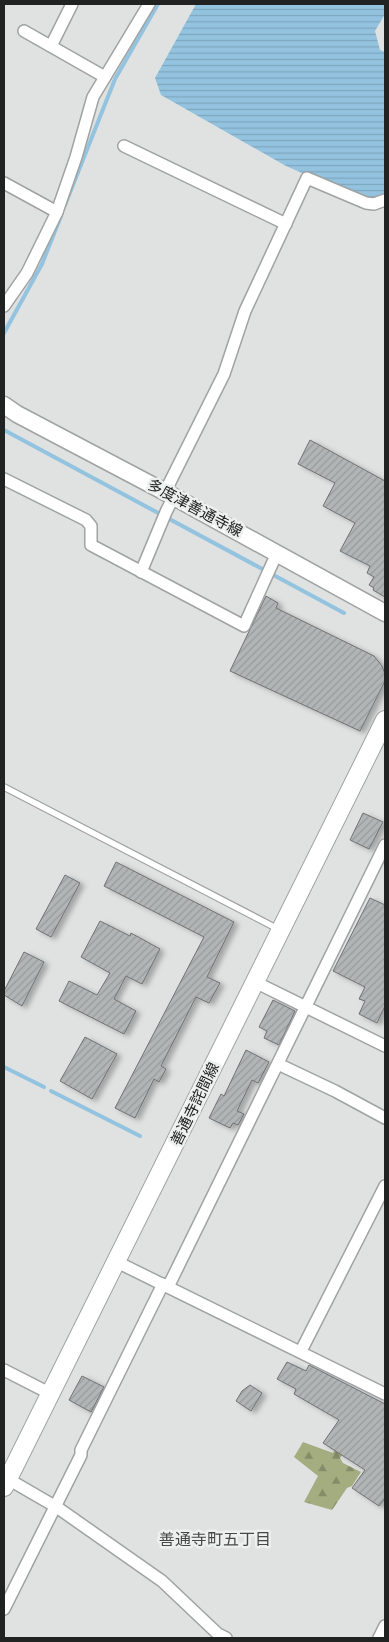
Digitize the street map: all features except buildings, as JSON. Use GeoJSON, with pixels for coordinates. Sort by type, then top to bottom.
{"type":"FeatureCollection","features":[{"type":"Feature","properties":{"kind":"main road","name":"多度津善通寺線"},"geometry":{"type":"LineString","coordinates":[[4,405],[17,414],[170,494],[274,560],[385,612]]}},
{"type":"Feature","properties":{"kind":"main road","name":"善通寺詫間線"},"geometry":{"type":"LineString","coordinates":[[6,1483],[385,720]]}},
{"type":"Feature","properties":{"kind":"street"},"geometry":{"type":"LineString","coordinates":[[51,46],[72,4]]}},
{"type":"Feature","properties":{"kind":"street"},"geometry":{"type":"LineString","coordinates":[[4,306],[27,273],[58,212],[93,97],[149,4]]}},
{"type":"Feature","properties":{"kind":"street"},"geometry":{"type":"LineString","coordinates":[[24,31],[105,77]]}},
{"type":"Feature","properties":{"kind":"street"},"geometry":{"type":"LineString","coordinates":[[124,146],[286,224]]}},
{"type":"Feature","properties":{"kind":"street"},"geometry":{"type":"LineString","coordinates":[[141,572],[164,517],[170,494],[224,374],[245,311],[307,178],[366,203],[374,204],[385,200]]}},
{"type":"Feature","properties":{"kind":"street"},"geometry":{"type":"LineString","coordinates":[[4,183],[58,212]]}},
{"type":"Feature","properties":{"kind":"street"},"geometry":{"type":"LineString","coordinates":[[4,479],[86,520],[91,526],[91,544],[244,626],[274,560]]}},
{"type":"Feature","properties":{"kind":"street"},"geometry":{"type":"LineString","coordinates":[[4,1609],[278,1064],[385,845]]}},
{"type":"Feature","properties":{"kind":"street"},"geometry":{"type":"LineString","coordinates":[[255,982],[385,1046]]}},
{"type":"Feature","properties":{"kind":"street"},"geometry":{"type":"LineString","coordinates":[[278,1064],[335,1091],[385,1118]]}},
{"type":"Feature","properties":{"kind":"street"},"geometry":{"type":"LineString","coordinates":[[301,1351],[385,1186]]}},
{"type":"Feature","properties":{"kind":"street"},"geometry":{"type":"LineString","coordinates":[[117,1262],[385,1394]]}},
{"type":"Feature","properties":{"kind":"street"},"geometry":{"type":"LineString","coordinates":[[4,1370],[51,1394]]}},
{"type":"Feature","properties":{"kind":"street"},"geometry":{"type":"LineString","coordinates":[[6,1483],[55,1507],[162,1581],[218,1634],[226,1638]]}},
{"type":"Feature","properties":{"kind":"street"},"geometry":{"type":"LineString","coordinates":[[379,1638],[385,1626]]}},
{"type":"Feature","properties":{"kind":"lane"},"geometry":{"type":"LineString","coordinates":[[4,787],[280,930]]}},
{"type":"Feature","properties":{"kind":"green space"},"geometry":{"type":"Polygon","coordinates":[[[349,1428],[349,1442],[340,1458],[343,1463],[361,1472],[332,1510],[304,1502],[318,1476],[294,1457],[303,1442],[333,1453],[349,1428]]]}},
{"type":"Feature","properties":{"kind":"water"},"geometry":{"type":"Polygon","coordinates":[[[196,4],[385,4],[385,14],[375,31],[380,50],[385,52],[385,193],[378,200],[366,201],[286,166],[161,95],[155,78],[196,4]]]}},
{"type":"Feature","properties":{"kind":"waterway"},"geometry":{"type":"LineString","coordinates":[[65,205],[115,79],[158,4]]}},
{"type":"Feature","properties":{"kind":"waterway"},"geometry":{"type":"LineString","coordinates":[[4,333],[42,264],[61,216]]}},
{"type":"Feature","properties":{"kind":"waterway"},"geometry":{"type":"LineString","coordinates":[[4,430],[344,613]]}},
{"type":"Feature","properties":{"kind":"waterway"},"geometry":{"type":"LineString","coordinates":[[4,1067],[44,1087]]}},
{"type":"Feature","properties":{"kind":"waterway"},"geometry":{"type":"LineString","coordinates":[[51,1091],[140,1136]]}},
{"type":"Feature","properties":{"kind":"district","name":"善通寺町五丁目"},"geometry":{"type":"Point","coordinates":[215,1539]}}]}
